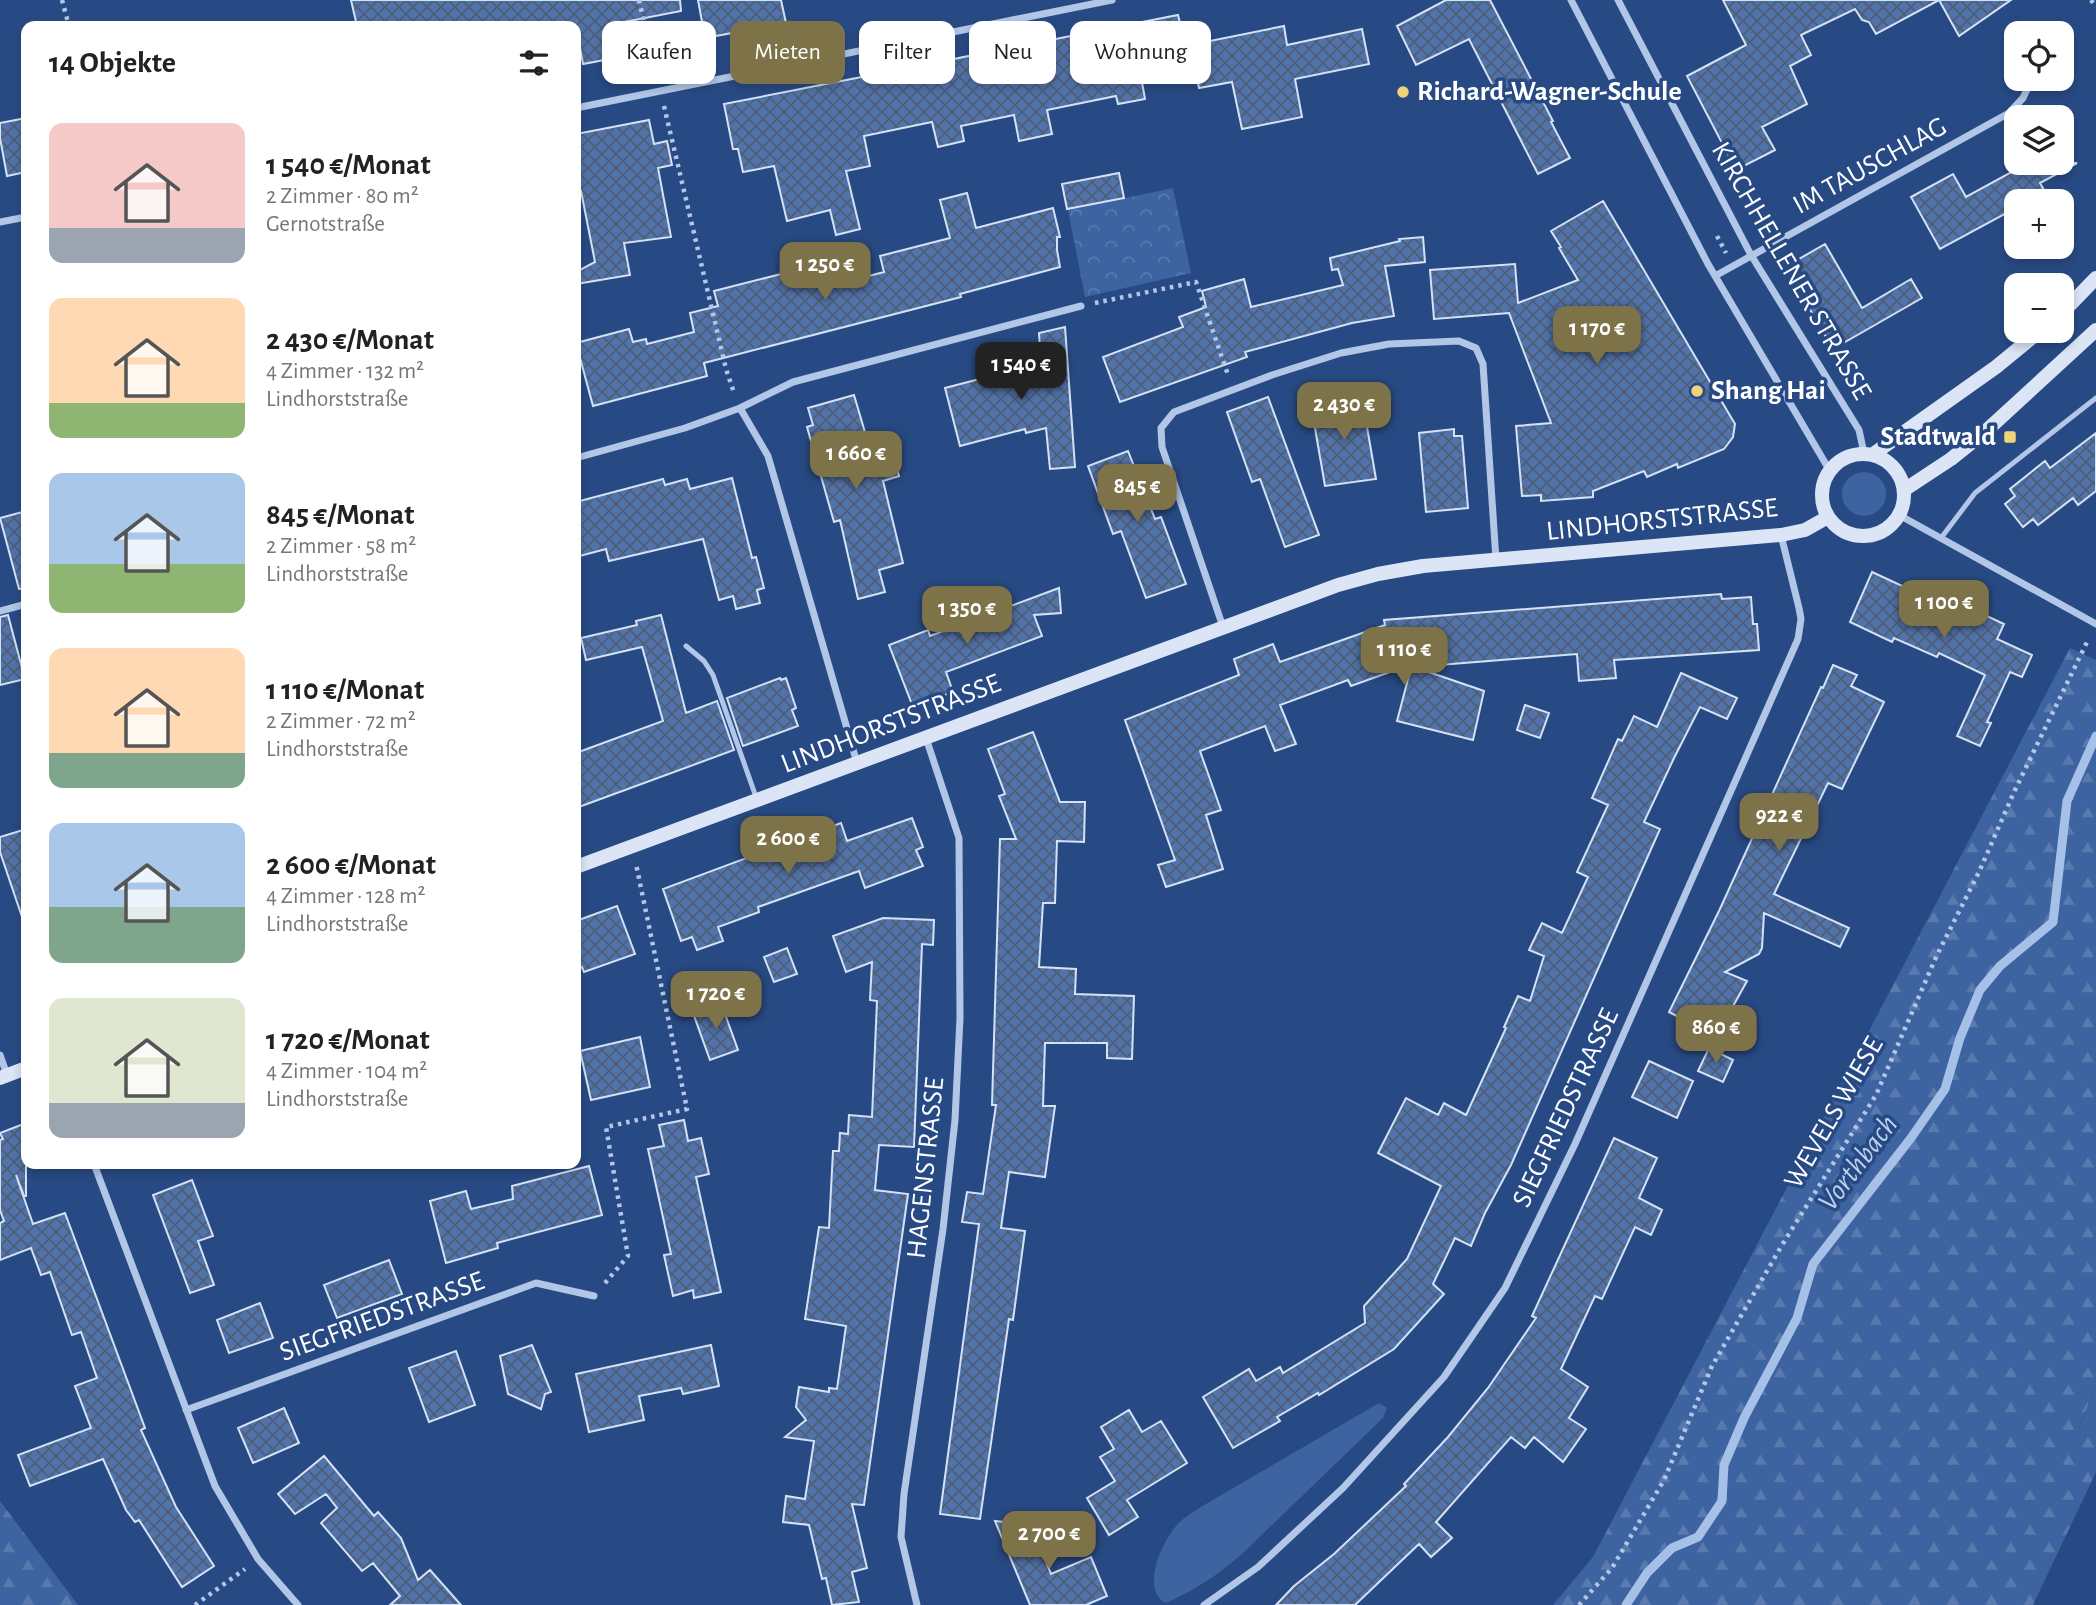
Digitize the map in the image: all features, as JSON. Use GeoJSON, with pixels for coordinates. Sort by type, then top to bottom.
{"type":"FeatureCollection","features":[{"type":"Feature","properties":{"kind":"street"},"geometry":{"type":"LineString","coordinates":[[581,107],[1112,0]]}},
{"type":"Feature","properties":{"kind":"street"},"geometry":{"type":"LineString","coordinates":[[1570,0],[1715,276],[1830,471]]}},
{"type":"Feature","properties":{"kind":"street","name":"KIRCHHELLENER STRASSE"},"geometry":{"type":"LineString","coordinates":[[1618,0],[1751,255],[1860,430],[1868,454]]}},
{"type":"Feature","properties":{"kind":"street","name":"IM TAUSCHLAG"},"geometry":{"type":"LineString","coordinates":[[1715,276],[2009,113],[2026,91]]}},
{"type":"Feature","properties":{"kind":"street"},"geometry":{"type":"LineString","coordinates":[[0,222],[21,218]]}},
{"type":"Feature","properties":{"kind":"street"},"geometry":{"type":"LineString","coordinates":[[2074,301],[2096,278]]}},
{"type":"Feature","properties":{"kind":"street"},"geometry":{"type":"LineString","coordinates":[[581,457],[685,428],[740,408],[793,382],[1081,306]]}},
{"type":"Feature","properties":{"kind":"street"},"geometry":{"type":"LineString","coordinates":[[1904,490],[1951,459],[1986,431],[2096,330]]}},
{"type":"Feature","properties":{"kind":"street"},"geometry":{"type":"LineString","coordinates":[[1223,627],[1162,447],[1161,428],[1174,412],[1341,353],[1389,344],[1459,341],[1476,348],[1483,364],[1496,561]]}},
{"type":"Feature","properties":{"kind":"street"},"geometry":{"type":"LineString","coordinates":[[1868,454],[1887,461],[1895,469],[1904,490],[1903,503],[1894,522],[1881,532],[1864,536],[1840,529],[1828,517],[1822,495],[1823,484],[1830,471],[1845,458],[1868,454],[1996,367],[2025,343]]}},
{"type":"Feature","properties":{"kind":"street"},"geometry":{"type":"LineString","coordinates":[[740,408],[768,456],[857,763]]}},
{"type":"Feature","properties":{"kind":"street"},"geometry":{"type":"LineString","coordinates":[[1899,515],[2096,624]]}},
{"type":"Feature","properties":{"kind":"street","name":"LINDHORSTSTRASSE"},"geometry":{"type":"LineString","coordinates":[[581,865],[1338,585],[1423,566],[1781,535],[1805,530],[1828,517]]}},
{"type":"Feature","properties":{"kind":"street","name":"SIEGFRIEDSTRASSE"},"geometry":{"type":"LineString","coordinates":[[1204,1605],[1258,1567],[1343,1488],[1444,1377],[1505,1288],[1575,1143],[1798,639],[1801,619],[1781,535]]}},
{"type":"Feature","properties":{"kind":"street"},"geometry":{"type":"LineString","coordinates":[[0,611],[21,605]]}},
{"type":"Feature","properties":{"kind":"street","name":"HAGENSTRASSE"},"geometry":{"type":"LineString","coordinates":[[917,1605],[901,1537],[904,1494],[943,1229],[955,1119],[960,1018],[959,838],[926,736]]}},
{"type":"Feature","properties":{"kind":"street"},"geometry":{"type":"LineString","coordinates":[[0,1055],[4,1077],[21,1070]]}},
{"type":"Feature","properties":{"kind":"street"},"geometry":{"type":"LineString","coordinates":[[96,1169],[215,1486],[258,1559],[298,1605]]}},
{"type":"Feature","properties":{"kind":"street","name":"SIEGFRIEDSTRASSE"},"geometry":{"type":"LineString","coordinates":[[186,1410],[536,1283],[594,1296]]}},
{"type":"Feature","properties":{"kind":"lane"},"geometry":{"type":"LineString","coordinates":[[1941,538],[1975,493],[2096,398]]}},
{"type":"Feature","properties":{"kind":"lane"},"geometry":{"type":"LineString","coordinates":[[686,646],[704,661],[713,676],[757,800]]}},
{"type":"Feature","properties":{"kind":"path"},"geometry":{"type":"LineString","coordinates":[[62,0],[68,21]]}},
{"type":"Feature","properties":{"kind":"path"},"geometry":{"type":"LineString","coordinates":[[639,0],[726,369],[740,408]]}},
{"type":"Feature","properties":{"kind":"path"},"geometry":{"type":"LineString","coordinates":[[2091,0],[2096,7]]}},
{"type":"Feature","properties":{"kind":"path"},"geometry":{"type":"LineString","coordinates":[[1081,306],[1196,282],[1233,389]]}},
{"type":"Feature","properties":{"kind":"path","name":"WEVELS WIESE"},"geometry":{"type":"LineString","coordinates":[[1579,1605],[1612,1568],[1664,1480],[1712,1366],[1782,1245],[1876,1095],[1937,955],[2096,624]]}},
{"type":"Feature","properties":{"kind":"path"},"geometry":{"type":"LineString","coordinates":[[594,1296],[628,1256],[606,1127],[687,1109],[632,846]]}},
{"type":"Feature","properties":{"kind":"path"},"geometry":{"type":"LineString","coordinates":[[195,1605],[258,1559]]}},
{"type":"Feature","properties":{"kind":"green space"},"geometry":{"type":"Polygon","coordinates":[[[1173,188],[1191,273],[1085,297],[1068,210],[1173,188]]]}},
{"type":"Feature","properties":{"kind":"green space"},"geometry":{"type":"Polygon","coordinates":[[[1864,472],[1879,479],[1886,494],[1879,509],[1864,516],[1849,509],[1842,494],[1849,479],[1864,472]]]}},
{"type":"Feature","properties":{"kind":"green space"},"geometry":{"type":"Polygon","coordinates":[[[2070,648],[2096,660],[2096,1386],[2079,1428],[2096,1439],[2096,1472],[2033,1605],[1553,1605],[1593,1557],[2070,648]]]}},
{"type":"Feature","properties":{"kind":"green space"},"geometry":{"type":"Polygon","coordinates":[[[2096,1386],[2096,1439],[2079,1429],[2096,1386]]]}},
{"type":"Feature","properties":{"kind":"green space"},"geometry":{"type":"Polygon","coordinates":[[[1379,1403],[1387,1408],[1383,1418],[1242,1554],[1206,1582],[1176,1598],[1166,1603],[1158,1597],[1154,1577],[1156,1565],[1165,1542],[1182,1520],[1379,1403]]]}},
{"type":"Feature","properties":{"kind":"green space"},"geometry":{"type":"Polygon","coordinates":[[[0,1501],[78,1605],[0,1605],[0,1501]]]}},
{"type":"Feature","properties":{"kind":"building"},"geometry":{"type":"Polygon","coordinates":[[[351,0],[680,0],[681,11],[629,21],[602,21],[602,60],[583,64],[581,21],[356,21],[351,0]]]}},
{"type":"Feature","properties":{"kind":"building"},"geometry":{"type":"Polygon","coordinates":[[[698,0],[781,0],[786,21],[730,21],[730,33],[716,36],[716,21],[702,21],[698,0]]]}},
{"type":"Feature","properties":{"kind":"building"},"geometry":{"type":"Polygon","coordinates":[[[1446,0],[1490,0],[1570,158],[1538,174],[1469,39],[1416,65],[1397,26],[1446,0]]]}},
{"type":"Feature","properties":{"kind":"building"},"geometry":{"type":"Polygon","coordinates":[[[1723,0],[1939,0],[1876,34],[1869,22],[1862,20],[1855,9],[1801,35],[1811,55],[1790,66],[1807,104],[1762,127],[1775,150],[1736,170],[1687,76],[1746,45],[1723,0]]]}},
{"type":"Feature","properties":{"kind":"building"},"geometry":{"type":"Polygon","coordinates":[[[1939,0],[2011,0],[1959,36],[1939,0]]]}},
{"type":"Feature","properties":{"kind":"building"},"geometry":{"type":"Polygon","coordinates":[[[1178,15],[1180,21],[1147,21],[1178,15]]]}},
{"type":"Feature","properties":{"kind":"building"},"geometry":{"type":"Polygon","coordinates":[[[1284,26],[1287,45],[1362,29],[1369,64],[1295,79],[1302,117],[1242,129],[1232,82],[1199,88],[1198,84],[1211,84],[1211,41],[1284,26]]]}},
{"type":"Feature","properties":{"kind":"building"},"geometry":{"type":"Polygon","coordinates":[[[1070,36],[1070,84],[1142,84],[1145,99],[1118,104],[1116,96],[1047,110],[1052,134],[1019,141],[1014,115],[961,126],[964,141],[938,147],[932,122],[864,136],[870,166],[846,171],[860,229],[836,235],[830,210],[787,221],[774,166],[743,172],[738,149],[733,149],[724,104],[826,84],[845,84],[845,80],[859,78],[859,84],[955,84],[955,59],[969,56],[969,84],[1056,84],[1056,39],[1070,36]]]}},
{"type":"Feature","properties":{"kind":"building"},"geometry":{"type":"Polygon","coordinates":[[[21,119],[21,173],[7,176],[0,123],[21,119]]]}},
{"type":"Feature","properties":{"kind":"building"},"geometry":{"type":"Polygon","coordinates":[[[649,120],[654,144],[667,141],[672,165],[658,168],[671,237],[624,243],[630,275],[581,283],[581,269],[595,262],[581,191],[581,133],[649,120]]]}},
{"type":"Feature","properties":{"kind":"building"},"geometry":{"type":"Polygon","coordinates":[[[1119,173],[1124,198],[1067,209],[1062,184],[1119,173]]]}},
{"type":"Feature","properties":{"kind":"building"},"geometry":{"type":"Polygon","coordinates":[[[1953,174],[1966,197],[2006,175],[2055,175],[2040,183],[2043,189],[2004,189],[2004,214],[1940,249],[1911,197],[1953,174]]]}},
{"type":"Feature","properties":{"kind":"building"},"geometry":{"type":"Polygon","coordinates":[[[967,193],[976,228],[1053,208],[1060,237],[1057,237],[1057,250],[1060,267],[960,294],[961,297],[704,363],[707,376],[593,406],[581,362],[581,342],[629,329],[633,342],[646,339],[647,344],[694,332],[690,313],[718,306],[714,291],[793,271],[796,283],[832,273],[835,285],[884,272],[880,256],[950,238],[940,200],[967,193]]]}},
{"type":"Feature","properties":{"kind":"building"},"geometry":{"type":"Polygon","coordinates":[[[1603,201],[1735,424],[1733,437],[1724,449],[1678,468],[1677,464],[1647,477],[1644,471],[1593,491],[1593,497],[1541,501],[1541,495],[1522,496],[1516,426],[1551,423],[1509,313],[1434,319],[1430,270],[1515,264],[1518,303],[1578,280],[1551,231],[1603,201]]]}},
{"type":"Feature","properties":{"kind":"building"},"geometry":{"type":"Polygon","coordinates":[[[1423,237],[1425,262],[1385,266],[1394,316],[1352,323],[1245,352],[1247,357],[1120,402],[1103,357],[1183,327],[1179,317],[1206,307],[1202,291],[1244,279],[1251,307],[1343,285],[1338,269],[1332,270],[1330,258],[1400,241],[1399,239],[1423,237]]]}},
{"type":"Feature","properties":{"kind":"building"},"geometry":{"type":"Polygon","coordinates":[[[1825,244],[1862,308],[1911,279],[1922,298],[1833,349],[1785,267],[1825,244]]]}},
{"type":"Feature","properties":{"kind":"building"},"geometry":{"type":"Polygon","coordinates":[[[1065,327],[1075,467],[1050,469],[1046,428],[1026,433],[1025,429],[960,446],[945,388],[1041,363],[1039,333],[1065,327]]]}},
{"type":"Feature","properties":{"kind":"building"},"geometry":{"type":"Polygon","coordinates":[[[854,395],[872,456],[892,450],[899,476],[883,481],[903,563],[879,570],[885,592],[858,599],[840,520],[834,522],[807,427],[813,425],[808,408],[854,395]]]}},
{"type":"Feature","properties":{"kind":"building"},"geometry":{"type":"Polygon","coordinates":[[[1268,397],[1319,535],[1285,547],[1260,479],[1252,482],[1227,412],[1268,397]]]}},
{"type":"Feature","properties":{"kind":"building"},"geometry":{"type":"Polygon","coordinates":[[[1362,398],[1376,479],[1325,486],[1311,405],[1362,398]]]}},
{"type":"Feature","properties":{"kind":"building"},"geometry":{"type":"Polygon","coordinates":[[[1454,429],[1454,436],[1462,436],[1468,508],[1426,512],[1419,433],[1454,429]]]}},
{"type":"Feature","properties":{"kind":"building"},"geometry":{"type":"Polygon","coordinates":[[[2096,433],[2096,491],[2078,505],[2073,498],[2038,525],[2033,519],[2023,527],[2005,504],[2015,496],[2010,489],[2045,461],[2050,468],[2096,433]]]}},
{"type":"Feature","properties":{"kind":"building"},"geometry":{"type":"Polygon","coordinates":[[[1128,451],[1155,519],[1161,517],[1186,584],[1146,598],[1121,531],[1113,534],[1088,466],[1128,451]]]}},
{"type":"Feature","properties":{"kind":"building"},"geometry":{"type":"Polygon","coordinates":[[[732,478],[752,558],[756,557],[764,588],[757,590],[760,603],[736,609],[733,596],[719,600],[703,539],[609,561],[606,549],[581,556],[581,501],[663,479],[665,485],[687,479],[690,489],[732,478]]]}},
{"type":"Feature","properties":{"kind":"building"},"geometry":{"type":"Polygon","coordinates":[[[21,512],[21,589],[19,589],[0,518],[21,512]]]}},
{"type":"Feature","properties":{"kind":"building"},"geometry":{"type":"Polygon","coordinates":[[[1872,572],[1915,592],[1917,588],[1960,608],[1961,604],[2004,624],[1997,639],[2032,655],[2022,677],[2010,672],[1987,722],[1991,723],[1980,746],[1957,736],[1985,675],[1939,653],[1937,657],[1894,638],[1892,642],[1850,622],[1872,572]]]}},
{"type":"Feature","properties":{"kind":"building"},"geometry":{"type":"Polygon","coordinates":[[[1059,588],[1061,613],[1034,615],[1042,636],[946,672],[953,692],[913,707],[889,645],[928,630],[930,636],[1059,588]]]}},
{"type":"Feature","properties":{"kind":"building"},"geometry":{"type":"Polygon","coordinates":[[[1721,594],[1722,599],[1751,597],[1759,650],[1614,660],[1616,678],[1579,681],[1577,654],[1414,667],[1484,691],[1473,740],[1397,721],[1412,664],[1351,686],[1348,680],[1280,705],[1296,744],[1275,751],[1265,726],[1200,751],[1221,810],[1206,815],[1223,869],[1166,887],[1158,865],[1175,860],[1125,720],[1239,675],[1234,659],[1273,644],[1280,662],[1385,625],[1384,620],[1721,594]]]}},
{"type":"Feature","properties":{"kind":"building"},"geometry":{"type":"Polygon","coordinates":[[[8,615],[21,664],[21,680],[0,685],[0,617],[8,615]]]}},
{"type":"Feature","properties":{"kind":"building"},"geometry":{"type":"Polygon","coordinates":[[[661,615],[686,713],[717,701],[734,750],[581,806],[581,751],[663,721],[642,647],[586,660],[581,638],[637,625],[636,621],[661,615]]]}},
{"type":"Feature","properties":{"kind":"building"},"geometry":{"type":"Polygon","coordinates":[[[1833,665],[1857,675],[1851,686],[1884,702],[1842,789],[1828,783],[1774,894],[1849,928],[1840,947],[1764,913],[1762,948],[1759,954],[1725,972],[1747,981],[1716,1037],[1669,1012],[1833,665]]]}},
{"type":"Feature","properties":{"kind":"building"},"geometry":{"type":"Polygon","coordinates":[[[1681,673],[1737,698],[1727,719],[1700,707],[1674,758],[1644,822],[1660,829],[1511,1165],[1471,1246],[1455,1238],[1433,1284],[1444,1294],[1394,1349],[1277,1417],[1280,1421],[1233,1448],[1203,1397],[1249,1369],[1256,1381],[1280,1367],[1283,1373],[1365,1323],[1364,1306],[1407,1259],[1441,1186],[1378,1153],[1406,1098],[1438,1115],[1444,1103],[1466,1115],[1518,996],[1530,1001],[1544,956],[1529,950],[1542,923],[1562,933],[1588,877],[1577,872],[1608,805],[1592,798],[1618,739],[1622,741],[1634,716],[1657,727],[1681,673]]]}},
{"type":"Feature","properties":{"kind":"building"},"geometry":{"type":"Polygon","coordinates":[[[786,678],[796,708],[792,710],[798,726],[743,746],[727,698],[786,678]]]}},
{"type":"Feature","properties":{"kind":"building"},"geometry":{"type":"Polygon","coordinates":[[[1525,705],[1549,713],[1540,738],[1517,730],[1525,705]]]}},
{"type":"Feature","properties":{"kind":"building"},"geometry":{"type":"Polygon","coordinates":[[[1033,732],[1060,802],[1085,802],[1084,842],[1057,841],[1055,903],[1043,903],[1039,967],[1076,969],[1075,994],[1134,996],[1132,1059],[1107,1058],[1107,1043],[1045,1043],[1043,1106],[1055,1106],[1045,1177],[1009,1172],[1001,1228],[1025,1231],[1013,1320],[1009,1319],[980,1519],[940,1514],[979,1224],[962,1222],[967,1192],[983,1194],[996,1105],[992,1105],[1000,839],[1016,839],[999,796],[1005,794],[988,749],[1033,732]]]}},
{"type":"Feature","properties":{"kind":"building"},"geometry":{"type":"Polygon","coordinates":[[[912,818],[923,847],[916,850],[923,866],[865,888],[859,871],[758,907],[759,912],[718,927],[723,941],[697,950],[692,937],[681,941],[663,889],[841,823],[847,841],[912,818]]]}},
{"type":"Feature","properties":{"kind":"building"},"geometry":{"type":"Polygon","coordinates":[[[21,831],[21,914],[0,852],[0,837],[21,831]]]}},
{"type":"Feature","properties":{"kind":"building"},"geometry":{"type":"Polygon","coordinates":[[[617,906],[635,954],[584,972],[581,967],[581,919],[617,906]]]}},
{"type":"Feature","properties":{"kind":"building"},"geometry":{"type":"Polygon","coordinates":[[[883,918],[934,920],[933,945],[922,944],[914,1147],[879,1145],[875,1190],[908,1194],[864,1505],[852,1504],[867,1568],[852,1572],[859,1602],[832,1605],[826,1578],[822,1579],[809,1525],[783,1522],[786,1496],[805,1499],[814,1441],[785,1437],[806,1420],[796,1407],[799,1387],[829,1392],[829,1388],[837,1389],[846,1326],[805,1319],[819,1227],[829,1228],[833,1151],[839,1151],[840,1133],[848,1134],[849,1115],[872,1117],[877,1001],[870,1000],[872,962],[846,972],[833,936],[883,918]]]}},
{"type":"Feature","properties":{"kind":"building"},"geometry":{"type":"Polygon","coordinates":[[[787,948],[797,974],[774,982],[764,957],[787,948]]]}},
{"type":"Feature","properties":{"kind":"building"},"geometry":{"type":"Polygon","coordinates":[[[721,1003],[738,1050],[710,1060],[693,1013],[721,1003]]]}},
{"type":"Feature","properties":{"kind":"building"},"geometry":{"type":"Polygon","coordinates":[[[640,1037],[650,1087],[591,1100],[581,1051],[640,1037]]]}},
{"type":"Feature","properties":{"kind":"building"},"geometry":{"type":"Polygon","coordinates":[[[1709,1048],[1733,1060],[1723,1082],[1698,1071],[1709,1048]]]}},
{"type":"Feature","properties":{"kind":"building"},"geometry":{"type":"Polygon","coordinates":[[[1649,1061],[1693,1081],[1677,1118],[1632,1097],[1649,1061]]]}},
{"type":"Feature","properties":{"kind":"building"},"geometry":{"type":"Polygon","coordinates":[[[684,1120],[688,1141],[701,1138],[709,1174],[696,1177],[721,1292],[694,1298],[693,1290],[673,1296],[664,1255],[671,1254],[648,1149],[664,1146],[659,1125],[684,1120]]]}},
{"type":"Feature","properties":{"kind":"building"},"geometry":{"type":"Polygon","coordinates":[[[21,1125],[21,1169],[26,1169],[26,1196],[16,1175],[33,1224],[65,1213],[145,1428],[141,1430],[176,1507],[214,1566],[182,1587],[139,1520],[135,1522],[126,1510],[103,1459],[30,1486],[18,1455],[91,1428],[75,1386],[97,1378],[81,1332],[72,1335],[50,1272],[41,1275],[31,1248],[0,1260],[0,1223],[4,1221],[0,1210],[0,1140],[3,1139],[0,1133],[21,1125]]]}},
{"type":"Feature","properties":{"kind":"building"},"geometry":{"type":"Polygon","coordinates":[[[1614,1138],[1657,1158],[1639,1198],[1662,1210],[1651,1235],[1635,1227],[1602,1299],[1595,1296],[1561,1369],[1588,1387],[1569,1418],[1586,1429],[1563,1462],[1534,1437],[1525,1448],[1511,1437],[1436,1522],[1452,1538],[1431,1557],[1419,1544],[1355,1605],[1276,1605],[1406,1486],[1404,1484],[1448,1437],[1488,1388],[1536,1318],[1532,1316],[1614,1138]]]}},
{"type":"Feature","properties":{"kind":"building"},"geometry":{"type":"Polygon","coordinates":[[[589,1166],[602,1215],[497,1243],[498,1248],[446,1263],[430,1201],[466,1191],[471,1209],[513,1199],[512,1186],[589,1166]]]}},
{"type":"Feature","properties":{"kind":"building"},"geometry":{"type":"Polygon","coordinates":[[[192,1180],[213,1236],[198,1241],[214,1285],[190,1293],[153,1195],[192,1180]]]}},
{"type":"Feature","properties":{"kind":"building"},"geometry":{"type":"Polygon","coordinates":[[[389,1260],[402,1294],[337,1318],[324,1285],[389,1260]]]}},
{"type":"Feature","properties":{"kind":"building"},"geometry":{"type":"Polygon","coordinates":[[[260,1303],[273,1338],[229,1353],[217,1320],[260,1303]]]}},
{"type":"Feature","properties":{"kind":"building"},"geometry":{"type":"Polygon","coordinates":[[[532,1345],[551,1392],[545,1394],[541,1409],[508,1394],[500,1356],[532,1345]]]}},
{"type":"Feature","properties":{"kind":"building"},"geometry":{"type":"Polygon","coordinates":[[[711,1345],[719,1386],[683,1394],[681,1388],[639,1396],[644,1420],[589,1432],[576,1374],[711,1345]]]}},
{"type":"Feature","properties":{"kind":"building"},"geometry":{"type":"Polygon","coordinates":[[[456,1351],[475,1405],[429,1422],[409,1368],[456,1351]]]}},
{"type":"Feature","properties":{"kind":"building"},"geometry":{"type":"Polygon","coordinates":[[[284,1408],[299,1443],[253,1463],[238,1428],[284,1408]]]}},
{"type":"Feature","properties":{"kind":"building"},"geometry":{"type":"Polygon","coordinates":[[[1129,1410],[1142,1432],[1161,1421],[1187,1463],[1127,1500],[1138,1517],[1109,1535],[1087,1498],[1115,1481],[1100,1457],[1114,1449],[1101,1427],[1129,1410]]]}},
{"type":"Feature","properties":{"kind":"building"},"geometry":{"type":"Polygon","coordinates":[[[324,1456],[374,1516],[378,1512],[401,1538],[418,1580],[430,1570],[461,1605],[390,1605],[400,1596],[373,1563],[362,1571],[321,1523],[337,1508],[326,1494],[295,1514],[278,1494],[324,1456]]]}},
{"type":"Feature","properties":{"kind":"building"},"geometry":{"type":"Polygon","coordinates":[[[995,1521],[1032,1525],[1051,1574],[1091,1557],[1107,1596],[1086,1605],[1030,1605],[995,1521]]]}},
{"type":"Feature","properties":{"kind":"waterway","name":"Vorthbach"},"geometry":{"type":"LineString","coordinates":[[1626,1605],[1647,1573],[1672,1548],[1698,1537],[1722,1501],[1724,1465],[1744,1418],[1797,1318],[1813,1264],[1911,1138],[1945,1089],[1960,1038],[1980,990],[2000,966],[2053,922],[2067,801],[2096,736]]}},
{"type":"Feature","properties":{"kind":"place","name":"Richard-Wagner-Schule"},"geometry":{"type":"Point","coordinates":[1403,92]}},
{"type":"Feature","properties":{"kind":"place","name":"Shang Hai"},"geometry":{"type":"Point","coordinates":[1697,391]}},
{"type":"Feature","properties":{"kind":"place","name":"Stadtwald"},"geometry":{"type":"Point","coordinates":[2010,437]}}]}
